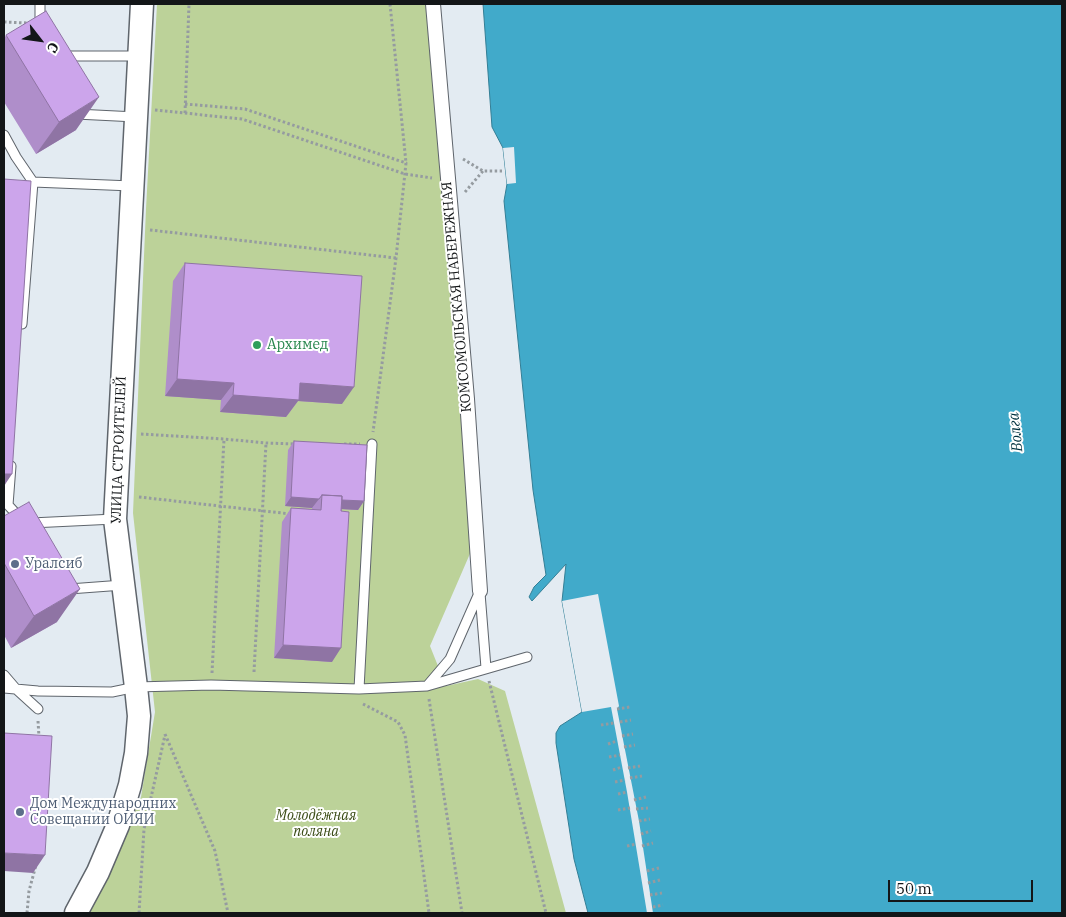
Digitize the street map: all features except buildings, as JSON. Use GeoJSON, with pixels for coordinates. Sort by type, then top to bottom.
{"type":"FeatureCollection","features":[{"type":"Feature","properties":{"kind":"street","name":"УЛИЦА СТРОИТЕЛЕЙ"},"geometry":{"type":"LineString","coordinates":[[76,913],[98,872],[118,825],[130,785],[136,752],[139,716],[115,519],[132,186],[145,113],[139,56],[142,4]]}},
{"type":"Feature","properties":{"kind":"street","name":"КОМСОМОЛЬСКАЯ НАБЕРЕЖНАЯ"},"geometry":{"type":"LineString","coordinates":[[433,4],[480,591]]}},
{"type":"Feature","properties":{"kind":"lane"},"geometry":{"type":"LineString","coordinates":[[40,4],[41,27]]}},
{"type":"Feature","properties":{"kind":"lane"},"geometry":{"type":"LineString","coordinates":[[50,48],[55,59],[139,56]]}},
{"type":"Feature","properties":{"kind":"lane"},"geometry":{"type":"LineString","coordinates":[[69,106],[73,114],[145,113]]}},
{"type":"Feature","properties":{"kind":"lane"},"geometry":{"type":"LineString","coordinates":[[4,135],[33,182],[21,329]]}},
{"type":"Feature","properties":{"kind":"lane"},"geometry":{"type":"LineString","coordinates":[[33,182],[132,186]]}},
{"type":"Feature","properties":{"kind":"lane"},"geometry":{"type":"LineString","coordinates":[[359,690],[372,444]]}},
{"type":"Feature","properties":{"kind":"lane"},"geometry":{"type":"LineString","coordinates":[[11,456],[8,505],[25,528],[115,519]]}},
{"type":"Feature","properties":{"kind":"lane"},"geometry":{"type":"LineString","coordinates":[[56,587],[63,590],[124,585]]}},
{"type":"Feature","properties":{"kind":"lane"},"geometry":{"type":"LineString","coordinates":[[480,591],[486,668]]}},
{"type":"Feature","properties":{"kind":"lane"},"geometry":{"type":"LineString","coordinates":[[427,686],[450,659],[480,591]]}},
{"type":"Feature","properties":{"kind":"lane"},"geometry":{"type":"LineString","coordinates":[[4,688],[112,692],[136,687],[211,685],[359,690],[427,686],[527,657]]}},
{"type":"Feature","properties":{"kind":"lane"},"geometry":{"type":"LineString","coordinates":[[4,674],[16,689],[38,709]]}},
{"type":"Feature","properties":{"kind":"path"},"geometry":{"type":"LineString","coordinates":[[185,113],[189,4]]}},
{"type":"Feature","properties":{"kind":"path"},"geometry":{"type":"LineString","coordinates":[[340,444],[372,444],[396,258],[406,163],[390,4]]}},
{"type":"Feature","properties":{"kind":"path"},"geometry":{"type":"LineString","coordinates":[[4,22],[41,27]]}},
{"type":"Feature","properties":{"kind":"path"},"geometry":{"type":"LineString","coordinates":[[185,104],[245,109],[406,163]]}},
{"type":"Feature","properties":{"kind":"path"},"geometry":{"type":"LineString","coordinates":[[145,113],[185,113],[242,119],[405,174],[447,180]]}},
{"type":"Feature","properties":{"kind":"path"},"geometry":{"type":"LineString","coordinates":[[445,148],[483,171],[502,171]]}},
{"type":"Feature","properties":{"kind":"path"},"geometry":{"type":"LineString","coordinates":[[150,230],[396,258]]}},
{"type":"Feature","properties":{"kind":"path"},"geometry":{"type":"LineString","coordinates":[[141,434],[303,444]]}},
{"type":"Feature","properties":{"kind":"path"},"geometry":{"type":"LineString","coordinates":[[211,685],[224,439]]}},
{"type":"Feature","properties":{"kind":"path"},"geometry":{"type":"LineString","coordinates":[[253,685],[266,443]]}},
{"type":"Feature","properties":{"kind":"path"},"geometry":{"type":"LineString","coordinates":[[140,497],[292,514]]}},
{"type":"Feature","properties":{"kind":"path"},"geometry":{"type":"LineString","coordinates":[[486,668],[546,913]]}},
{"type":"Feature","properties":{"kind":"path"},"geometry":{"type":"LineString","coordinates":[[427,686],[462,913]]}},
{"type":"Feature","properties":{"kind":"path"},"geometry":{"type":"LineString","coordinates":[[359,690],[360,702],[398,722],[405,734],[429,913]]}},
{"type":"Feature","properties":{"kind":"path"},"geometry":{"type":"LineString","coordinates":[[617,709],[630,707]]}},
{"type":"Feature","properties":{"kind":"path"},"geometry":{"type":"LineString","coordinates":[[620,722],[630,720]]}},
{"type":"Feature","properties":{"kind":"path"},"geometry":{"type":"LineString","coordinates":[[600,725],[614,723]]}},
{"type":"Feature","properties":{"kind":"path"},"geometry":{"type":"LineString","coordinates":[[38,733],[40,741]]}},
{"type":"Feature","properties":{"kind":"path"},"geometry":{"type":"LineString","coordinates":[[139,913],[144,829],[165,734],[215,851],[228,913]]}},
{"type":"Feature","properties":{"kind":"path"},"geometry":{"type":"LineString","coordinates":[[622,736],[633,734]]}},
{"type":"Feature","properties":{"kind":"path"},"geometry":{"type":"LineString","coordinates":[[608,744],[617,741]]}},
{"type":"Feature","properties":{"kind":"path"},"geometry":{"type":"LineString","coordinates":[[624,747],[635,745]]}},
{"type":"Feature","properties":{"kind":"path"},"geometry":{"type":"LineString","coordinates":[[609,757],[620,756]]}},
{"type":"Feature","properties":{"kind":"path"},"geometry":{"type":"LineString","coordinates":[[628,768],[640,766]]}},
{"type":"Feature","properties":{"kind":"path"},"geometry":{"type":"LineString","coordinates":[[613,770],[622,767]]}},
{"type":"Feature","properties":{"kind":"path"},"geometry":{"type":"LineString","coordinates":[[630,778],[642,776]]}},
{"type":"Feature","properties":{"kind":"path"},"geometry":{"type":"LineString","coordinates":[[615,782],[625,780]]}},
{"type":"Feature","properties":{"kind":"path"},"geometry":{"type":"LineString","coordinates":[[618,794],[627,792]]}},
{"type":"Feature","properties":{"kind":"path"},"geometry":{"type":"LineString","coordinates":[[634,800],[646,797]]}},
{"type":"Feature","properties":{"kind":"path"},"geometry":{"type":"LineString","coordinates":[[618,810],[630,808]]}},
{"type":"Feature","properties":{"kind":"path"},"geometry":{"type":"LineString","coordinates":[[636,809],[648,808]]}},
{"type":"Feature","properties":{"kind":"path"},"geometry":{"type":"LineString","coordinates":[[639,821],[650,819]]}},
{"type":"Feature","properties":{"kind":"path"},"geometry":{"type":"LineString","coordinates":[[641,834],[651,831]]}},
{"type":"Feature","properties":{"kind":"path"},"geometry":{"type":"LineString","coordinates":[[642,846],[653,843]]}},
{"type":"Feature","properties":{"kind":"path"},"geometry":{"type":"LineString","coordinates":[[627,846],[636,844]]}},
{"type":"Feature","properties":{"kind":"path"},"geometry":{"type":"LineString","coordinates":[[27,913],[29,891],[36,861]]}},
{"type":"Feature","properties":{"kind":"path"},"geometry":{"type":"LineString","coordinates":[[647,871],[659,868]]}},
{"type":"Feature","properties":{"kind":"path"},"geometry":{"type":"LineString","coordinates":[[648,883],[660,880]]}},
{"type":"Feature","properties":{"kind":"path"},"geometry":{"type":"LineString","coordinates":[[650,895],[662,893]]}},
{"type":"Feature","properties":{"kind":"path"},"geometry":{"type":"LineString","coordinates":[[653,907],[663,905]]}},
{"type":"Feature","properties":{"kind":"green space","name":"Молодёжная поляна"},"geometry":{"type":"Polygon","coordinates":[[[157,4],[427,4],[462,396],[472,549],[430,646],[446,686],[478,679],[505,691],[566,913],[90,913],[141,797],[155,712],[133,513],[157,4]]]}},
{"type":"Feature","properties":{"kind":"water","name":"Волга"},"geometry":{"type":"Polygon","coordinates":[[[483,4],[1062,4],[1062,913],[588,913],[574,859],[556,743],[556,733],[560,726],[582,712],[562,601],[566,564],[532,601],[529,597],[534,587],[546,575],[533,490],[504,201],[507,184],[503,148],[492,127],[483,4]]]}},
{"type":"Feature","properties":{"kind":"pier"},"geometry":{"type":"Polygon","coordinates":[[[514,147],[516,183],[507,184],[503,148],[514,147]]]}},
{"type":"Feature","properties":{"kind":"pier"},"geometry":{"type":"Polygon","coordinates":[[[598,594],[619,706],[617,709],[639,821],[653,913],[647,913],[611,707],[582,712],[562,601],[598,594]]]}},
{"type":"Feature","properties":{"kind":"place","name":"Архимед"},"geometry":{"type":"Point","coordinates":[257,345]}},
{"type":"Feature","properties":{"kind":"place","name":"Уралсиб"},"geometry":{"type":"Point","coordinates":[15,564]}},
{"type":"Feature","properties":{"kind":"place","name":"Дом Международних Совещании ОИЯИ"},"geometry":{"type":"Point","coordinates":[20,812]}}]}
